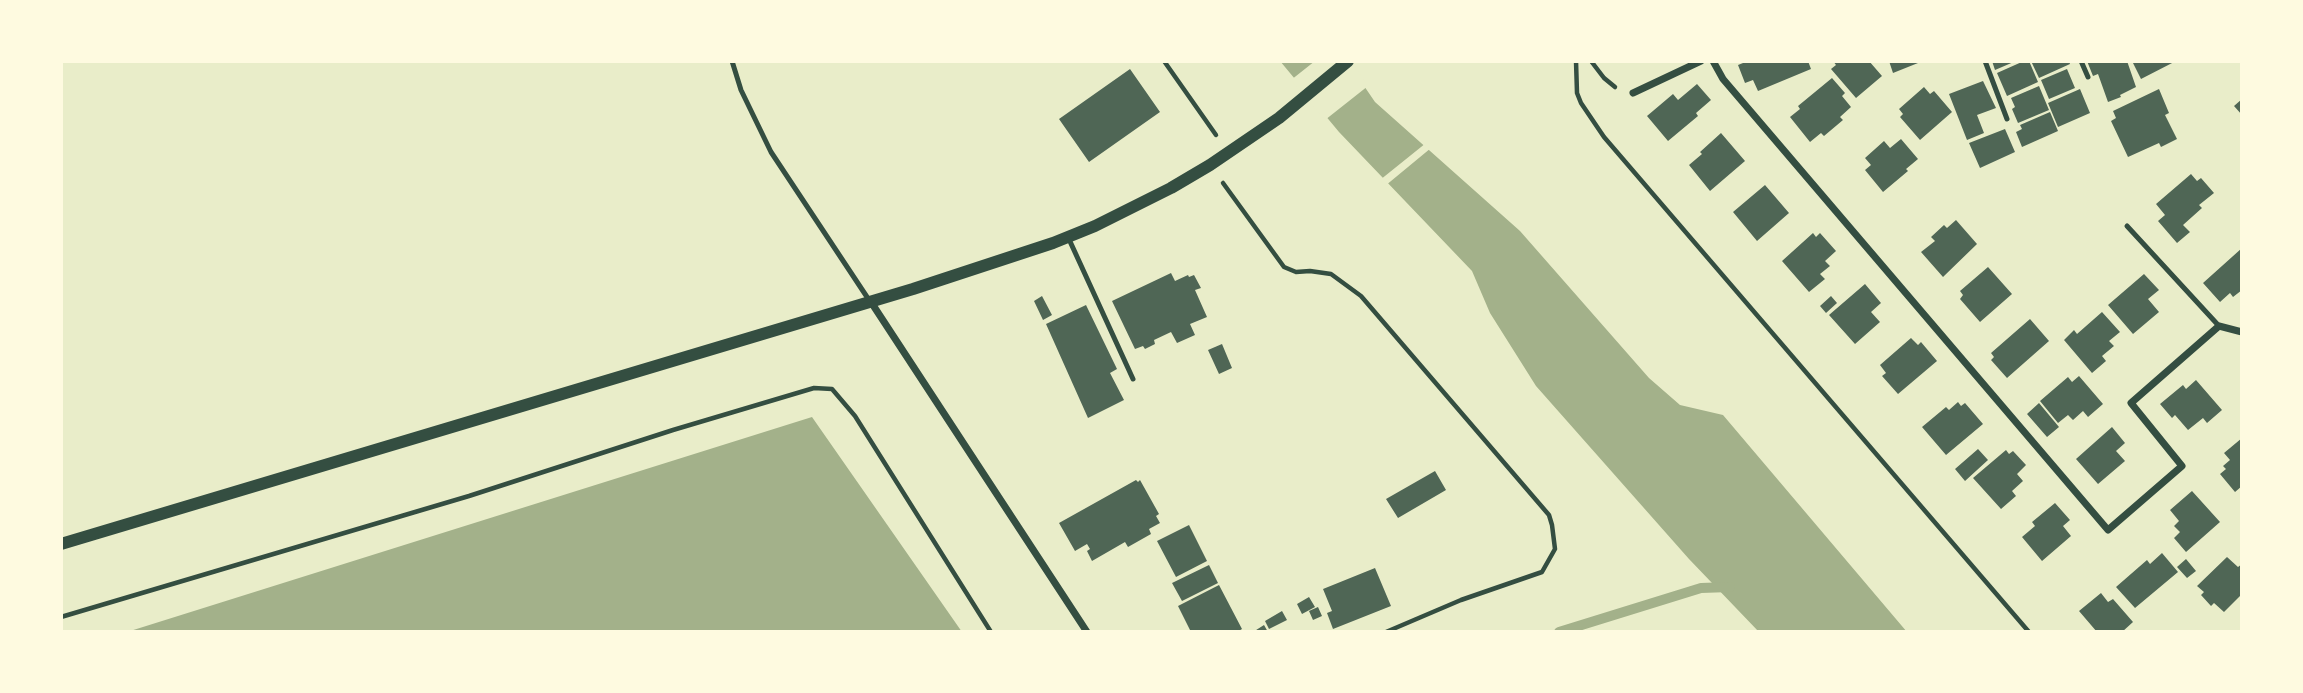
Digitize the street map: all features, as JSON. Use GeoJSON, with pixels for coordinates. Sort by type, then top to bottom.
{"type":"FeatureCollection","features":[{"type":"Feature","properties":{"kind":"street"},"geometry":{"type":"LineString","coordinates":[[61,544],[871,302],[995,264],[1068,237],[1171,188],[1241,145],[1279,118],[1348,61]]}},
{"type":"Feature","properties":{"kind":"street"},"geometry":{"type":"LineString","coordinates":[[1633,93],[1701,61]]}},
{"type":"Feature","properties":{"kind":"street"},"geometry":{"type":"LineString","coordinates":[[1713,61],[1723,79],[2108,530],[2182,467],[2130,404],[2219,326],[2242,332]]}},
{"type":"Feature","properties":{"kind":"street"},"geometry":{"type":"LineString","coordinates":[[871,302],[1087,632]]}},
{"type":"Feature","properties":{"kind":"lane"},"geometry":{"type":"LineString","coordinates":[[732,61],[741,90],[771,152],[871,302]]}},
{"type":"Feature","properties":{"kind":"lane"},"geometry":{"type":"LineString","coordinates":[[1985,61],[2007,119]]}},
{"type":"Feature","properties":{"kind":"lane"},"geometry":{"type":"LineString","coordinates":[[2081,61],[2088,77]]}},
{"type":"Feature","properties":{"kind":"lane"},"geometry":{"type":"LineString","coordinates":[[2127,226],[2219,326]]}},
{"type":"Feature","properties":{"kind":"lane"},"geometry":{"type":"LineString","coordinates":[[1068,237],[1133,379]]}},
{"type":"Feature","properties":{"kind":"path"},"geometry":{"type":"LineString","coordinates":[[1164,61],[1215,135]]}},
{"type":"Feature","properties":{"kind":"path"},"geometry":{"type":"LineString","coordinates":[[1576,61],[1575,71],[1581,103],[1604,137],[2029,632]]}},
{"type":"Feature","properties":{"kind":"path"},"geometry":{"type":"LineString","coordinates":[[1591,61],[1615,87],[1633,93]]}},
{"type":"Feature","properties":{"kind":"path"},"geometry":{"type":"LineString","coordinates":[[1223,183],[1284,267],[1296,272],[1331,274],[1361,296],[1549,516],[1555,549],[1542,572],[1461,600],[1386,632]]}},
{"type":"Feature","properties":{"kind":"path"},"geometry":{"type":"LineString","coordinates":[[61,617],[469,496],[814,388],[832,389],[855,416],[991,632]]}},
{"type":"Feature","properties":{"kind":"shaded area"},"geometry":{"type":"Polygon","coordinates":[[[1280,61],[1347,61],[1375,102],[1520,231],[1649,378],[1680,405],[1723,415],[1907,632],[1759,632],[1689,559],[1536,386],[1490,313],[1472,271],[1339,132],[1280,61]]]}},
{"type":"Feature","properties":{"kind":"shaded area"},"geometry":{"type":"Polygon","coordinates":[[[812,417],[962,632],[127,632],[812,417]]]}},
{"type":"Feature","properties":{"kind":"pier"},"geometry":{"type":"Polygon","coordinates":[[[1315,61],[1351,61],[1368,86],[1325,120],[1291,80],[1315,61]]]}},
{"type":"Feature","properties":{"kind":"pier"},"geometry":{"type":"Polygon","coordinates":[[[1426,143],[1431,148],[1385,186],[1380,180],[1426,143]]]}},
{"type":"Feature","properties":{"kind":"building"},"geometry":{"type":"Polygon","coordinates":[[[1748,61],[1808,61],[1811,69],[1758,91],[1753,80],[1745,83],[1738,65],[1748,61]]]}},
{"type":"Feature","properties":{"kind":"building"},"geometry":{"type":"Polygon","coordinates":[[[1833,61],[1869,61],[1882,76],[1856,98],[1831,69],[1836,65],[1833,61]]]}},
{"type":"Feature","properties":{"kind":"building"},"geometry":{"type":"Polygon","coordinates":[[[1889,61],[1923,61],[1893,73],[1889,61]]]}},
{"type":"Feature","properties":{"kind":"building"},"geometry":{"type":"Polygon","coordinates":[[[1992,61],[2016,61],[1995,70],[1992,61]]]}},
{"type":"Feature","properties":{"kind":"building"},"geometry":{"type":"Polygon","coordinates":[[[2029,61],[2038,82],[2007,96],[1997,73],[2029,61]]]}},
{"type":"Feature","properties":{"kind":"building"},"geometry":{"type":"Polygon","coordinates":[[[2031,61],[2069,61],[2070,64],[2039,78],[2031,61]]]}},
{"type":"Feature","properties":{"kind":"building"},"geometry":{"type":"Polygon","coordinates":[[[2087,61],[2127,61],[2136,87],[2108,102],[2098,74],[2093,76],[2087,61]]]}},
{"type":"Feature","properties":{"kind":"building"},"geometry":{"type":"Polygon","coordinates":[[[2132,61],[2176,61],[2141,79],[2132,61]]]}},
{"type":"Feature","properties":{"kind":"building"},"geometry":{"type":"Polygon","coordinates":[[[1130,69],[1160,112],[1089,162],[1059,119],[1130,69]]]}},
{"type":"Feature","properties":{"kind":"building"},"geometry":{"type":"Polygon","coordinates":[[[2067,69],[2075,88],[2049,99],[2041,80],[2067,69]]]}},
{"type":"Feature","properties":{"kind":"building"},"geometry":{"type":"Polygon","coordinates":[[[1832,78],[1845,93],[1842,96],[1851,107],[1840,117],[1843,120],[1824,136],[1821,133],[1810,142],[1790,117],[1800,109],[1798,106],[1832,78]]]}},
{"type":"Feature","properties":{"kind":"building"},"geometry":{"type":"Polygon","coordinates":[[[1983,81],[1996,108],[1977,115],[1984,133],[1967,140],[1949,94],[1983,81]]]}},
{"type":"Feature","properties":{"kind":"building"},"geometry":{"type":"Polygon","coordinates":[[[1697,84],[1711,100],[1696,113],[1698,116],[1668,141],[1647,116],[1673,94],[1678,100],[1697,84]]]}},
{"type":"Feature","properties":{"kind":"building"},"geometry":{"type":"Polygon","coordinates":[[[2039,86],[2049,110],[2018,123],[2011,98],[2039,86]]]}},
{"type":"Feature","properties":{"kind":"building"},"geometry":{"type":"Polygon","coordinates":[[[1924,87],[1930,94],[1934,91],[1952,112],[1920,140],[1900,117],[1903,114],[1899,109],[1924,87]]]}},
{"type":"Feature","properties":{"kind":"building"},"geometry":{"type":"Polygon","coordinates":[[[2080,89],[2090,113],[2058,127],[2048,103],[2080,89]]]}},
{"type":"Feature","properties":{"kind":"building"},"geometry":{"type":"Polygon","coordinates":[[[2159,89],[2169,113],[2165,115],[2177,139],[2161,147],[2159,143],[2128,157],[2111,121],[2116,118],[2113,111],[2159,89]]]}},
{"type":"Feature","properties":{"kind":"building"},"geometry":{"type":"Polygon","coordinates":[[[2242,99],[2242,115],[2234,106],[2242,99]]]}},
{"type":"Feature","properties":{"kind":"building"},"geometry":{"type":"Polygon","coordinates":[[[2050,112],[2058,131],[2022,147],[2016,132],[2022,129],[2020,125],[2050,112]]]}},
{"type":"Feature","properties":{"kind":"building"},"geometry":{"type":"Polygon","coordinates":[[[2005,129],[2015,152],[1980,168],[1969,143],[2005,129]]]}},
{"type":"Feature","properties":{"kind":"building"},"geometry":{"type":"Polygon","coordinates":[[[1721,133],[1745,161],[1710,191],[1689,165],[1721,133]]]}},
{"type":"Feature","properties":{"kind":"building"},"geometry":{"type":"Polygon","coordinates":[[[1901,139],[1918,159],[1883,192],[1865,170],[1871,165],[1865,158],[1884,141],[1890,148],[1901,139]]]}},
{"type":"Feature","properties":{"kind":"building"},"geometry":{"type":"Polygon","coordinates":[[[2191,174],[2197,181],[2201,178],[2214,193],[2199,205],[2202,208],[2183,225],[2190,232],[2177,243],[2158,221],[2165,215],[2156,204],[2191,174]]]}},
{"type":"Feature","properties":{"kind":"building"},"geometry":{"type":"Polygon","coordinates":[[[1765,185],[1789,213],[1757,241],[1733,212],[1765,185]]]}},
{"type":"Feature","properties":{"kind":"building"},"geometry":{"type":"Polygon","coordinates":[[[1956,220],[1977,244],[1943,277],[1921,252],[1935,241],[1931,237],[1944,225],[1947,228],[1956,220]]]}},
{"type":"Feature","properties":{"kind":"building"},"geometry":{"type":"Polygon","coordinates":[[[1813,233],[1816,237],[1820,233],[1836,251],[1825,261],[1830,266],[1820,274],[1825,279],[1809,292],[1782,261],[1813,233]]]}},
{"type":"Feature","properties":{"kind":"building"},"geometry":{"type":"Polygon","coordinates":[[[2242,248],[2242,290],[2233,297],[2230,293],[2220,302],[2203,283],[2242,248]]]}},
{"type":"Feature","properties":{"kind":"building"},"geometry":{"type":"Polygon","coordinates":[[[1988,267],[2012,294],[1980,322],[1960,299],[1963,295],[1960,291],[1988,267]]]}},
{"type":"Feature","properties":{"kind":"building"},"geometry":{"type":"Polygon","coordinates":[[[1171,273],[1175,281],[1194,275],[1201,288],[1195,290],[1207,317],[1190,324],[1195,335],[1177,343],[1171,332],[1154,340],[1155,344],[1145,349],[1143,346],[1135,349],[1112,301],[1171,273]]]}},
{"type":"Feature","properties":{"kind":"building"},"geometry":{"type":"Polygon","coordinates":[[[2144,274],[2159,290],[2148,299],[2159,312],[2133,334],[2108,305],[2144,274]]]}},
{"type":"Feature","properties":{"kind":"building"},"geometry":{"type":"Polygon","coordinates":[[[1865,284],[1881,303],[1871,312],[1880,322],[1855,344],[1829,315],[1865,284]]]}},
{"type":"Feature","properties":{"kind":"building"},"geometry":{"type":"Polygon","coordinates":[[[1042,296],[1052,315],[1043,320],[1034,301],[1042,296]]]}},
{"type":"Feature","properties":{"kind":"building"},"geometry":{"type":"Polygon","coordinates":[[[1831,296],[1837,303],[1826,313],[1820,306],[1831,296]]]}},
{"type":"Feature","properties":{"kind":"building"},"geometry":{"type":"Polygon","coordinates":[[[1086,305],[1117,369],[1110,373],[1124,400],[1088,418],[1046,324],[1086,305]]]}},
{"type":"Feature","properties":{"kind":"building"},"geometry":{"type":"Polygon","coordinates":[[[2102,312],[2120,332],[2109,341],[2114,346],[2102,356],[2106,361],[2092,373],[2064,340],[2074,330],[2077,334],[2102,312]]]}},
{"type":"Feature","properties":{"kind":"building"},"geometry":{"type":"Polygon","coordinates":[[[2030,319],[2049,341],[2007,378],[1991,360],[1994,357],[1991,353],[2030,319]]]}},
{"type":"Feature","properties":{"kind":"building"},"geometry":{"type":"Polygon","coordinates":[[[1911,338],[1918,345],[1921,342],[1937,361],[1898,394],[1882,376],[1886,373],[1880,365],[1911,338]]]}},
{"type":"Feature","properties":{"kind":"building"},"geometry":{"type":"Polygon","coordinates":[[[1222,344],[1232,368],[1219,374],[1208,350],[1222,344]]]}},
{"type":"Feature","properties":{"kind":"building"},"geometry":{"type":"Polygon","coordinates":[[[2079,376],[2103,404],[2088,417],[2083,411],[2073,420],[2068,415],[2058,423],[2040,401],[2068,377],[2072,382],[2079,376]]]}},
{"type":"Feature","properties":{"kind":"building"},"geometry":{"type":"Polygon","coordinates":[[[2196,380],[2222,410],[2207,423],[2203,418],[2188,430],[2175,415],[2172,418],[2160,404],[2183,385],[2186,389],[2196,380]]]}},
{"type":"Feature","properties":{"kind":"building"},"geometry":{"type":"Polygon","coordinates":[[[1958,402],[1961,406],[1965,403],[1983,424],[1946,455],[1922,427],[1946,407],[1949,410],[1958,402]]]}},
{"type":"Feature","properties":{"kind":"building"},"geometry":{"type":"Polygon","coordinates":[[[2039,403],[2059,427],[2047,437],[2027,414],[2039,403]]]}},
{"type":"Feature","properties":{"kind":"building"},"geometry":{"type":"Polygon","coordinates":[[[2112,427],[2125,443],[2116,451],[2125,461],[2098,484],[2076,459],[2112,427]]]}},
{"type":"Feature","properties":{"kind":"building"},"geometry":{"type":"Polygon","coordinates":[[[2242,438],[2242,486],[2235,492],[2220,474],[2226,469],[2223,466],[2230,460],[2224,453],[2242,438]]]}},
{"type":"Feature","properties":{"kind":"building"},"geometry":{"type":"Polygon","coordinates":[[[1978,449],[1988,460],[1965,481],[1955,469],[1978,449]]]}},
{"type":"Feature","properties":{"kind":"building"},"geometry":{"type":"Polygon","coordinates":[[[2006,450],[2009,454],[2013,451],[2026,465],[2017,474],[2023,481],[2012,491],[2016,496],[2001,509],[1973,478],[2006,450]]]}},
{"type":"Feature","properties":{"kind":"building"},"geometry":{"type":"Polygon","coordinates":[[[1435,471],[1446,490],[1398,518],[1386,499],[1435,471]]]}},
{"type":"Feature","properties":{"kind":"building"},"geometry":{"type":"Polygon","coordinates":[[[1140,480],[1159,514],[1156,516],[1160,523],[1149,529],[1151,534],[1128,547],[1125,542],[1092,561],[1087,544],[1075,551],[1059,523],[1140,480]]]}},
{"type":"Feature","properties":{"kind":"building"},"geometry":{"type":"Polygon","coordinates":[[[2192,491],[2220,522],[2186,552],[2174,538],[2180,532],[2174,526],[2179,521],[2170,510],[2192,491]]]}},
{"type":"Feature","properties":{"kind":"building"},"geometry":{"type":"Polygon","coordinates":[[[2055,503],[2070,520],[2063,526],[2071,536],[2042,561],[2022,537],[2035,526],[2032,522],[2055,503]]]}},
{"type":"Feature","properties":{"kind":"building"},"geometry":{"type":"Polygon","coordinates":[[[1189,525],[1207,561],[1176,577],[1157,541],[1189,525]]]}},
{"type":"Feature","properties":{"kind":"building"},"geometry":{"type":"Polygon","coordinates":[[[2162,553],[2178,572],[2135,608],[2116,587],[2147,560],[2150,564],[2162,553]]]}},
{"type":"Feature","properties":{"kind":"building"},"geometry":{"type":"Polygon","coordinates":[[[2227,557],[2238,567],[2242,564],[2242,594],[2224,612],[2214,603],[2211,606],[2201,595],[2204,592],[2197,586],[2227,557]]]}},
{"type":"Feature","properties":{"kind":"building"},"geometry":{"type":"Polygon","coordinates":[[[2186,559],[2196,571],[2187,578],[2177,567],[2186,559]]]}},
{"type":"Feature","properties":{"kind":"building"},"geometry":{"type":"Polygon","coordinates":[[[1209,565],[1218,583],[1182,601],[1172,583],[1209,565]]]}},
{"type":"Feature","properties":{"kind":"building"},"geometry":{"type":"Polygon","coordinates":[[[1375,568],[1391,606],[1333,629],[1327,613],[1332,611],[1323,589],[1375,568]]]}},
{"type":"Feature","properties":{"kind":"building"},"geometry":{"type":"Polygon","coordinates":[[[1219,585],[1242,629],[1237,632],[1191,632],[1178,606],[1219,585]]]}},
{"type":"Feature","properties":{"kind":"building"},"geometry":{"type":"Polygon","coordinates":[[[2101,593],[2108,602],[2113,599],[2133,622],[2122,632],[2097,632],[2079,611],[2101,593]]]}},
{"type":"Feature","properties":{"kind":"building"},"geometry":{"type":"Polygon","coordinates":[[[1309,597],[1315,607],[1302,614],[1297,604],[1309,597]]]}},
{"type":"Feature","properties":{"kind":"building"},"geometry":{"type":"Polygon","coordinates":[[[1318,607],[1322,616],[1313,620],[1309,611],[1318,607]]]}},
{"type":"Feature","properties":{"kind":"building"},"geometry":{"type":"Polygon","coordinates":[[[1282,611],[1287,620],[1269,629],[1265,621],[1282,611]]]}},
{"type":"Feature","properties":{"kind":"building"},"geometry":{"type":"Polygon","coordinates":[[[1264,625],[1268,632],[1253,632],[1264,625]]]}},
{"type":"Feature","properties":{"kind":"waterway"},"geometry":{"type":"LineString","coordinates":[[1559,632],[1701,588],[1730,587]]}}]}
